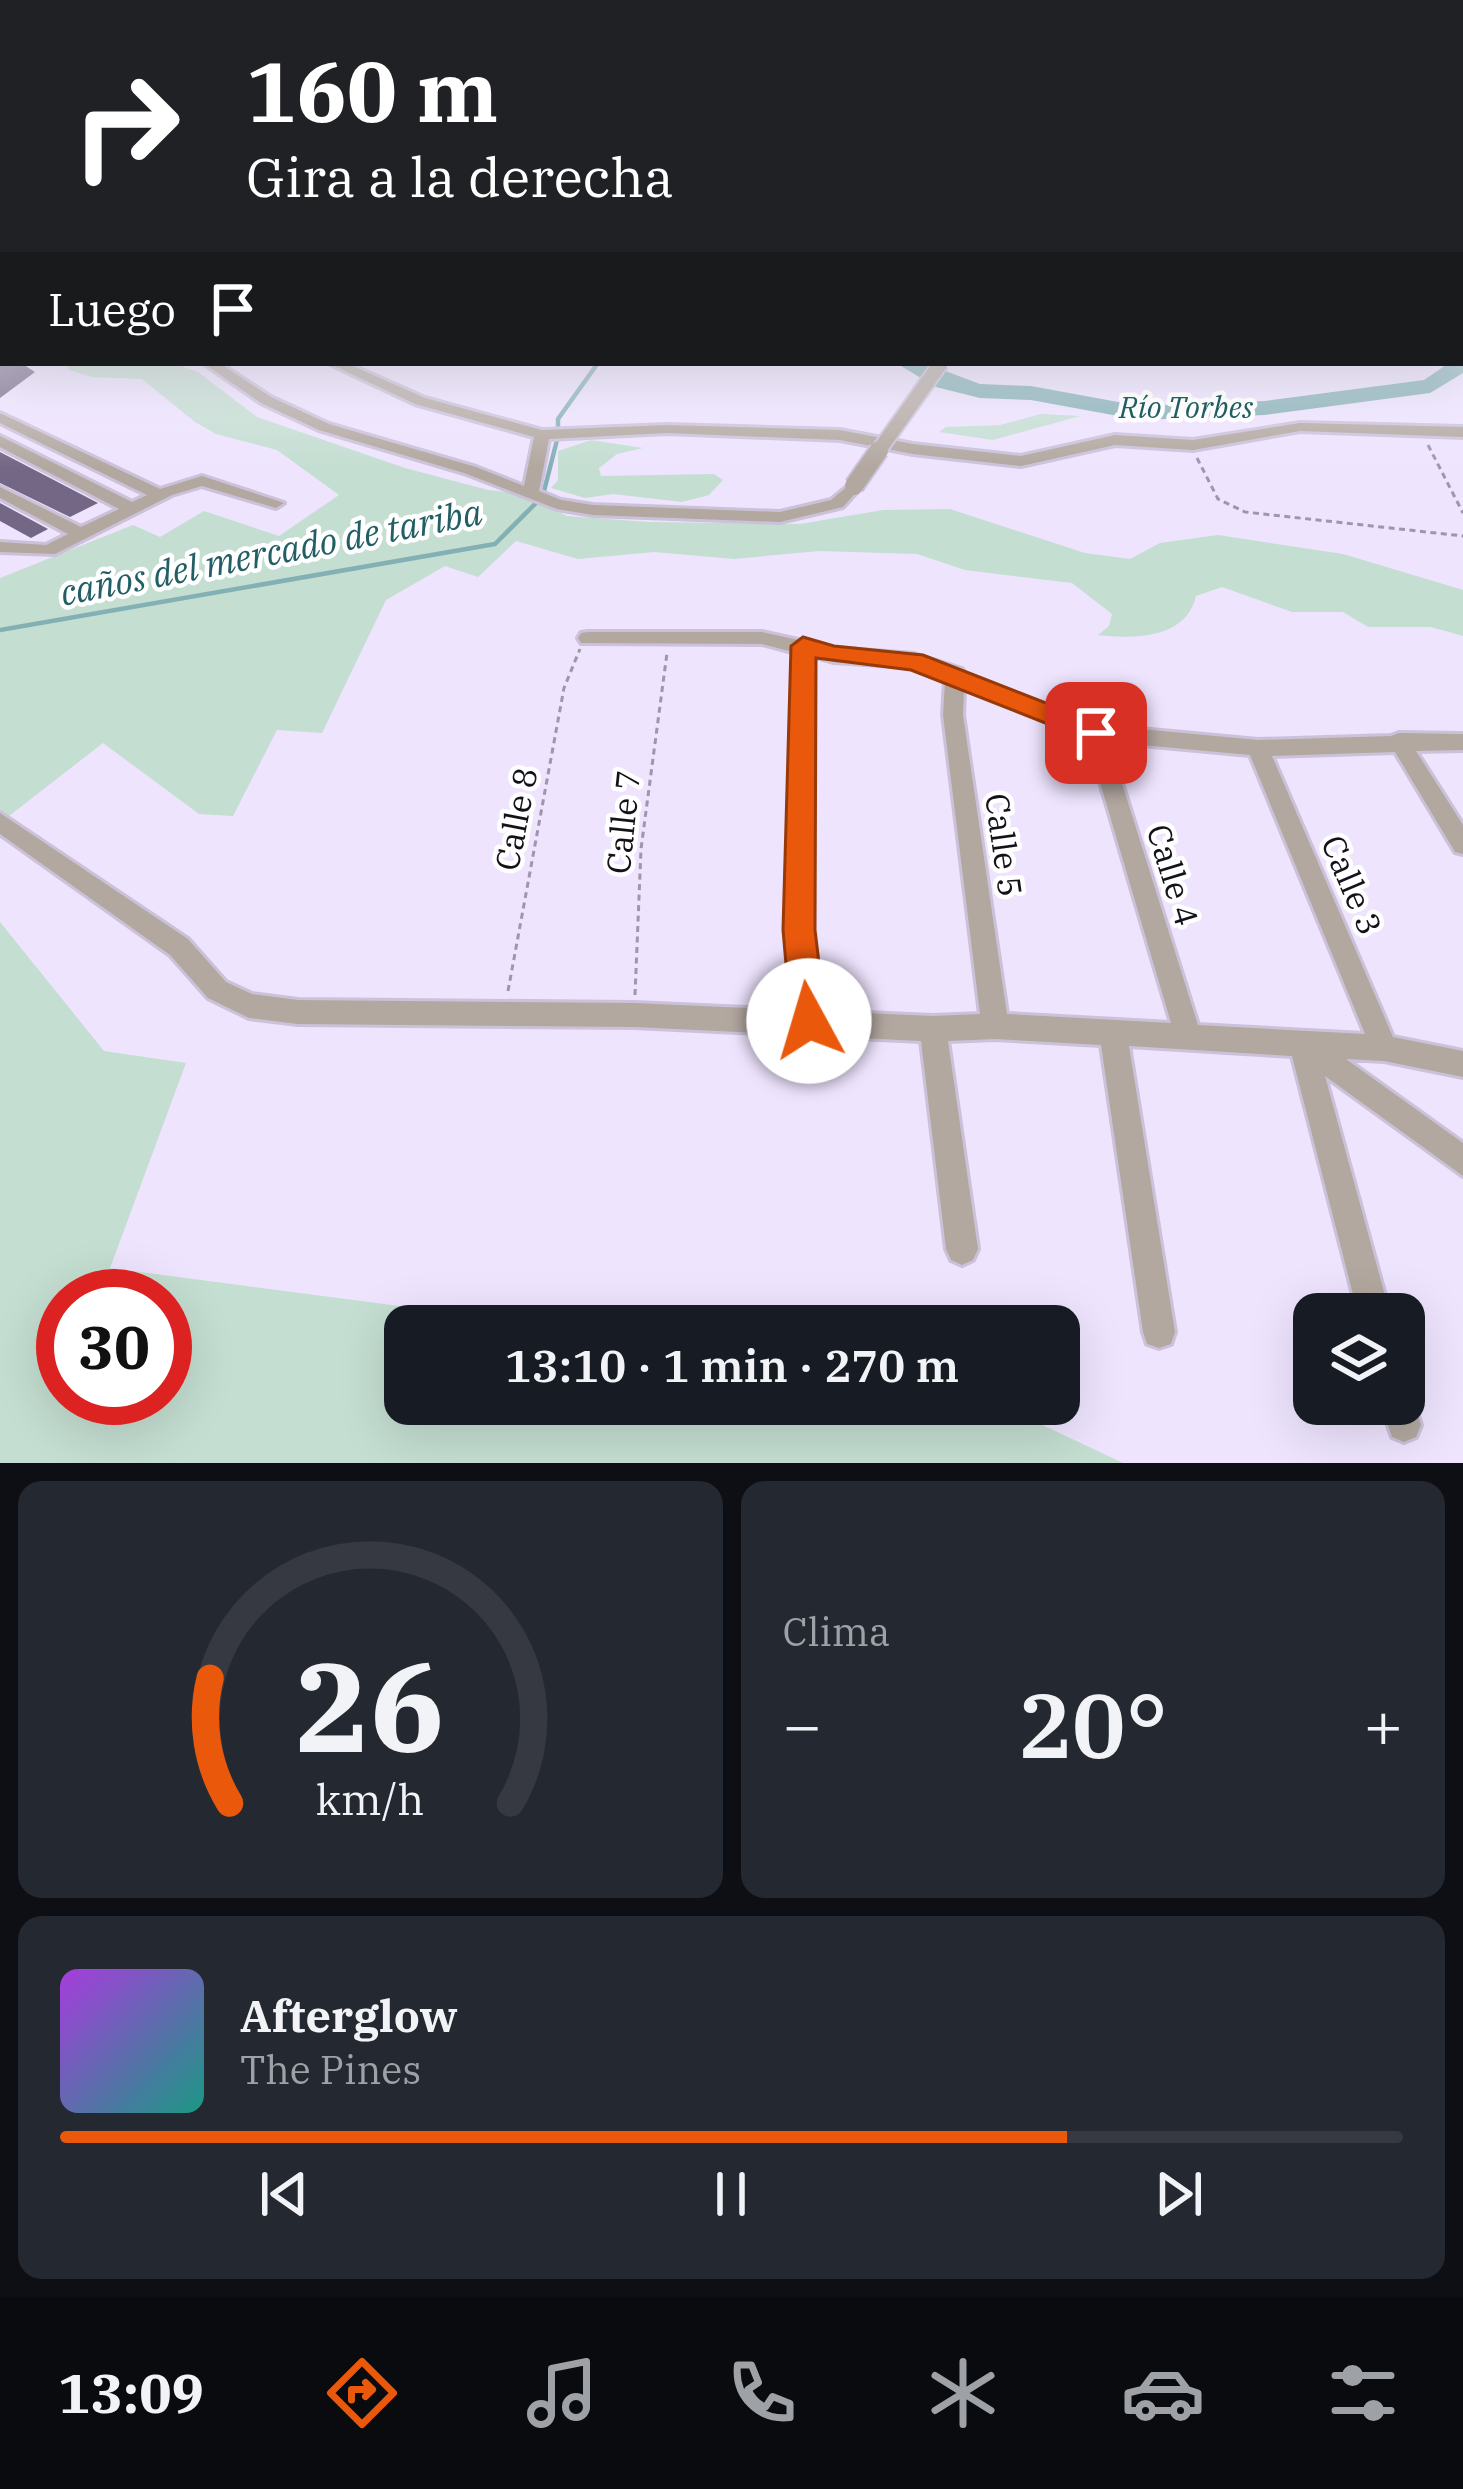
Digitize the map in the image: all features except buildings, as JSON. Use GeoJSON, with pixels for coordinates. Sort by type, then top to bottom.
{"type":"FeatureCollection","features":[{"type":"Feature","properties":{"kind":"street"},"geometry":{"type":"LineString","coordinates":[[215,366],[277,406],[324,427],[557,504],[592,510],[780,518],[837,504],[939,366]]}},
{"type":"Feature","properties":{"kind":"street"},"geometry":{"type":"LineString","coordinates":[[342,366],[420,401],[542,435],[667,429],[840,435],[1006,461],[1047,457],[1115,440],[1192,446],[1300,427],[1463,433]]}},
{"type":"Feature","properties":{"kind":"street"},"geometry":{"type":"LineString","coordinates":[[0,417],[160,495]]}},
{"type":"Feature","properties":{"kind":"street"},"geometry":{"type":"LineString","coordinates":[[531,492],[542,435]]}},
{"type":"Feature","properties":{"kind":"street"},"geometry":{"type":"LineString","coordinates":[[0,441],[132,508]]}},
{"type":"Feature","properties":{"kind":"street"},"geometry":{"type":"LineString","coordinates":[[0,547],[49,550],[160,495],[202,481],[276,503]]}},
{"type":"Feature","properties":{"kind":"street"},"geometry":{"type":"LineString","coordinates":[[0,492],[83,535]]}},
{"type":"Feature","properties":{"kind":"street"},"geometry":{"type":"LineString","coordinates":[[588,638],[669,634],[762,638],[833,655],[914,661],[1096,733],[1258,748],[1463,742]]}},
{"type":"Feature","properties":{"kind":"street"},"geometry":{"type":"LineString","coordinates":[[803,646],[799,930],[809,1021]]}},
{"type":"Feature","properties":{"kind":"street","name":"Calle 5"},"geometry":{"type":"LineString","coordinates":[[956,674],[953,715],[995,1025]]}},
{"type":"Feature","properties":{"kind":"street","name":"Calle 4"},"geometry":{"type":"LineString","coordinates":[[1096,733],[1188,1035]]}},
{"type":"Feature","properties":{"kind":"street"},"geometry":{"type":"LineString","coordinates":[[1399,741],[1463,844]]}},
{"type":"Feature","properties":{"kind":"street","name":"Calle 3"},"geometry":{"type":"LineString","coordinates":[[1258,748],[1384,1048]]}},
{"type":"Feature","properties":{"kind":"street"},"geometry":{"type":"LineString","coordinates":[[0,822],[111,896],[179,947],[217,990],[249,1006],[298,1012],[634,1015],[933,1029],[995,1025],[1384,1048],[1463,1064]]}},
{"type":"Feature","properties":{"kind":"street"},"geometry":{"type":"LineString","coordinates":[[933,1029],[962,1249]]}},
{"type":"Feature","properties":{"kind":"street"},"geometry":{"type":"LineString","coordinates":[[1113,1031],[1159,1332]]}},
{"type":"Feature","properties":{"kind":"street"},"geometry":{"type":"LineString","coordinates":[[1302,1043],[1463,1161]]}},
{"type":"Feature","properties":{"kind":"street"},"geometry":{"type":"LineString","coordinates":[[1302,1043],[1368,1293]]}},
{"type":"Feature","properties":{"kind":"path"},"geometry":{"type":"LineString","coordinates":[[1421,431],[1463,513]]}},
{"type":"Feature","properties":{"kind":"path"},"geometry":{"type":"LineString","coordinates":[[1192,446],[1209,494],[1231,508],[1259,516],[1463,536]]}},
{"type":"Feature","properties":{"kind":"path","name":"Calle 7"},"geometry":{"type":"LineString","coordinates":[[634,1015],[641,848],[669,634]]}},
{"type":"Feature","properties":{"kind":"path","name":"Calle 8"},"geometry":{"type":"LineString","coordinates":[[504,1013],[564,688],[575,655],[588,638]]}},
{"type":"Feature","properties":{"kind":"green space"},"geometry":{"type":"Polygon","coordinates":[[[67,366],[181,366],[198,372],[257,417],[405,468],[488,490],[524,494],[567,516],[800,524],[883,510],[950,509],[1085,553],[1130,559],[1160,543],[1218,535],[1343,554],[1463,590],[1463,636],[1431,627],[1368,627],[1343,612],[1292,612],[1222,587],[1196,596],[1182,621],[1170,628],[1143,636],[1098,635],[1109,626],[1112,614],[1072,583],[965,570],[917,554],[819,551],[734,559],[654,552],[578,559],[516,541],[478,577],[445,566],[386,600],[322,733],[277,730],[233,816],[199,814],[103,743],[0,823],[0,578],[133,525],[160,537],[204,511],[279,536],[339,495],[277,450],[216,434],[195,422],[142,379],[92,377],[67,366]]]}},
{"type":"Feature","properties":{"kind":"green space"},"geometry":{"type":"Polygon","coordinates":[[[1041,414],[1080,416],[993,440],[939,432],[946,427],[1000,425],[1041,414]]]}},
{"type":"Feature","properties":{"kind":"green space"},"geometry":{"type":"Polygon","coordinates":[[[591,440],[643,448],[617,454],[599,468],[601,476],[714,474],[723,480],[709,495],[682,502],[613,494],[585,498],[551,488],[558,480],[558,451],[591,440]]]}},
{"type":"Feature","properties":{"kind":"green space"},"geometry":{"type":"Polygon","coordinates":[[[0,922],[104,1051],[186,1063],[110,1268],[118,1269],[36,1269],[36,1425],[192,1425],[192,1279],[391,1305],[384,1305],[384,1425],[1042,1425],[1123,1463],[0,1463],[0,922]]]}},
{"type":"Feature","properties":{"kind":"waterway","name":"caños del mercado de tariba"},"geometry":{"type":"LineString","coordinates":[[558,431],[558,419],[596,366]]}},
{"type":"Feature","properties":{"kind":"waterway","name":"Río Torbes"},"geometry":{"type":"LineString","coordinates":[[913,366],[944,382],[980,391],[1031,393],[1140,413],[1265,408],[1430,386],[1459,366]]}},
{"type":"Feature","properties":{"kind":"waterway","name":"caños del mercado de tariba"},"geometry":{"type":"LineString","coordinates":[[543,495],[557,440]]}},
{"type":"Feature","properties":{"kind":"waterway","name":"caños del mercado de tariba"},"geometry":{"type":"LineString","coordinates":[[0,630],[495,544],[539,500]]}},
{"type":"Feature","properties":{"kind":"route"},"geometry":{"type":"LineString","coordinates":[[809,1021],[799,930],[803,646],[833,655],[914,661],[1096,733]]}}]}
